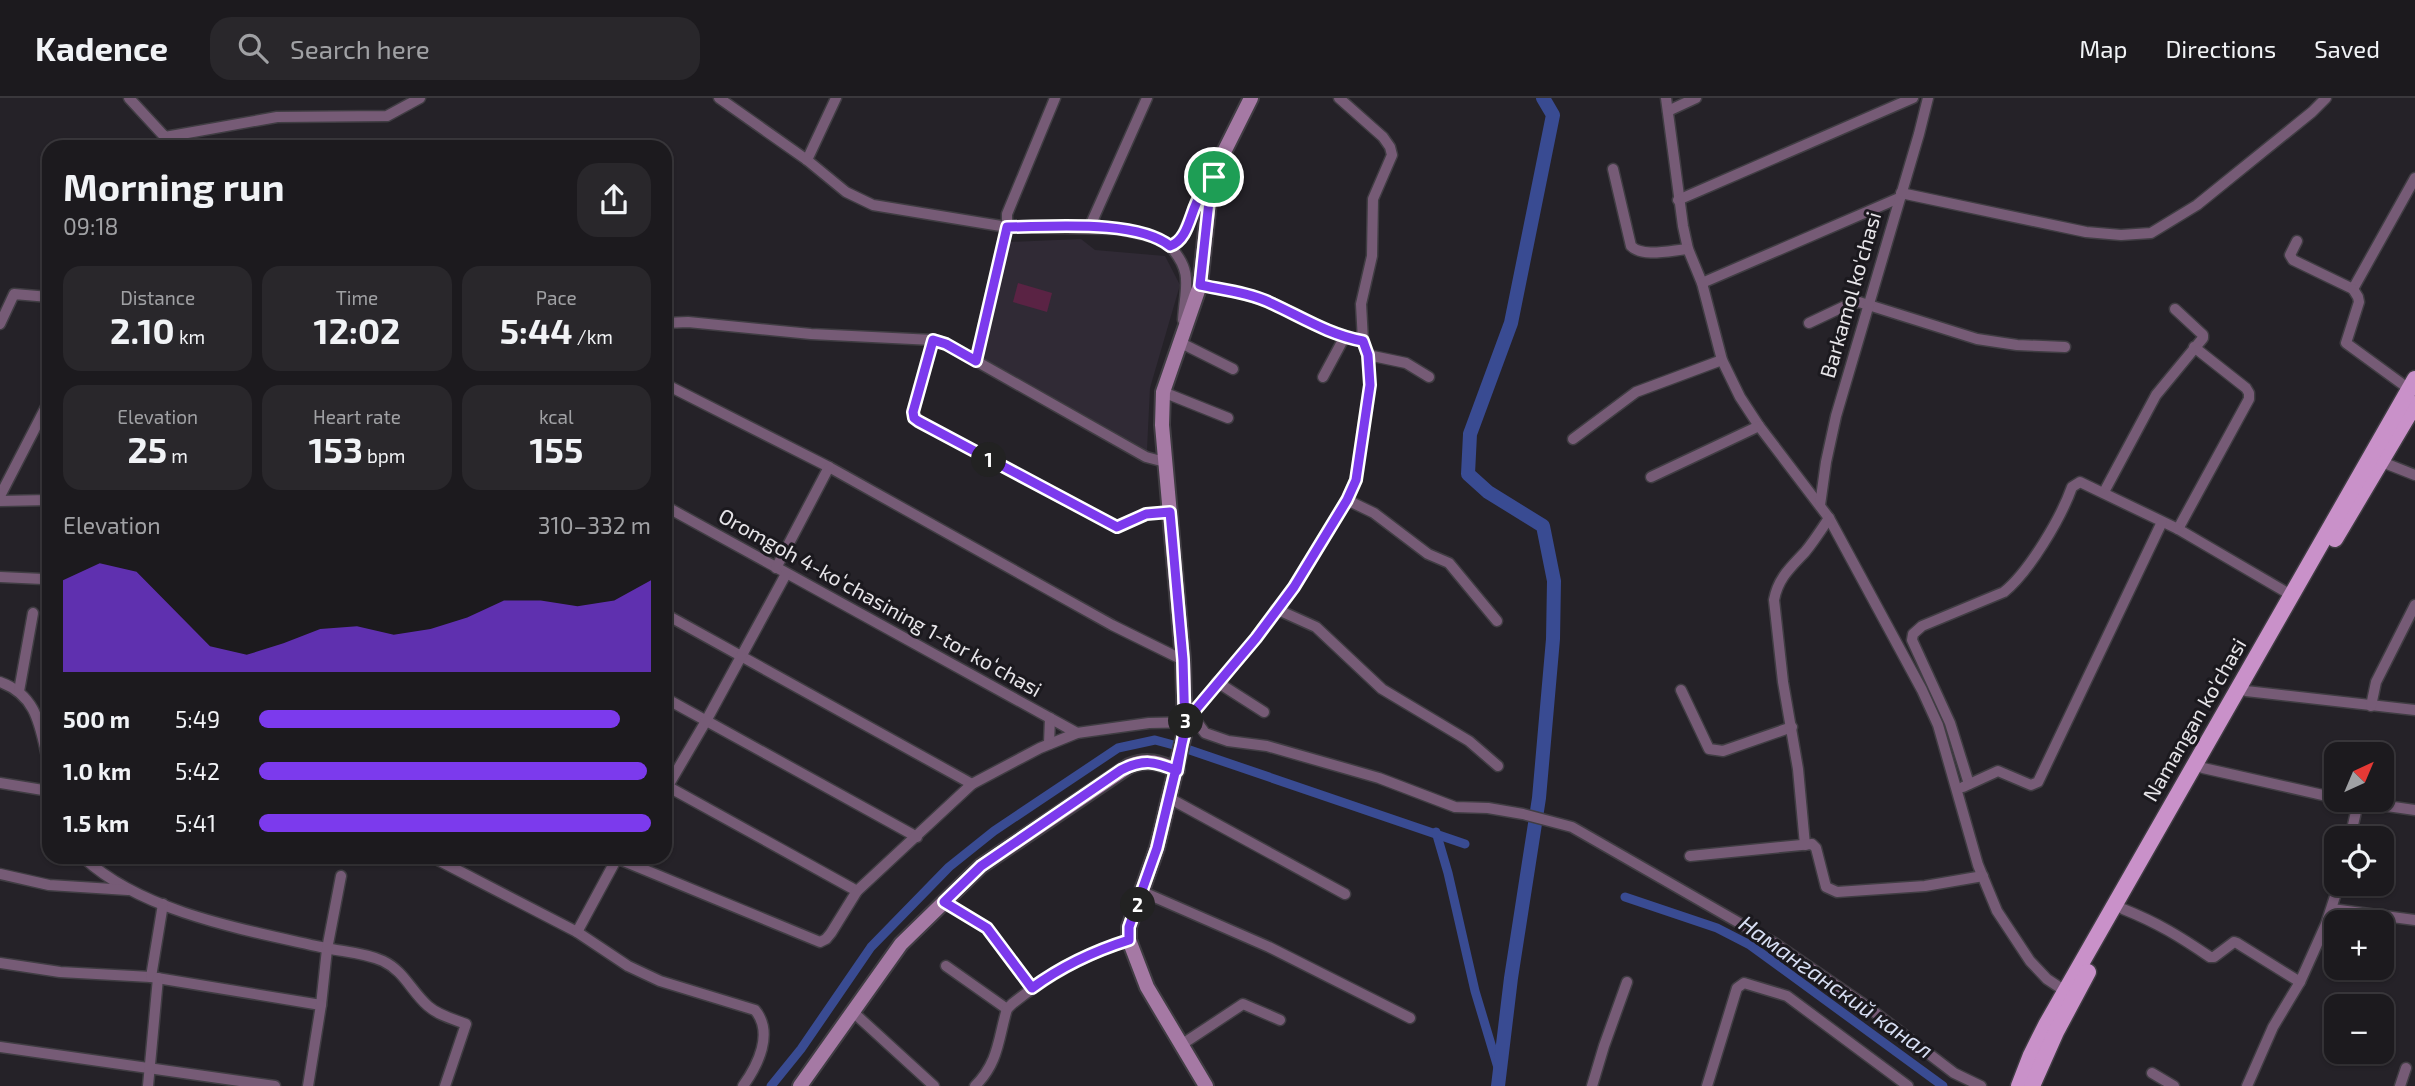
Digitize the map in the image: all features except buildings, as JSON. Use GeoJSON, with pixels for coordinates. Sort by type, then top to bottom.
{"type":"FeatureCollection","features":[{"type":"Feature","properties":{"kind":"main road"},"geometry":{"type":"LineString","coordinates":[[1201,1084],[1147,987],[1129,940],[1129,927],[1157,848],[1179,765],[1185,726],[1183,660],[1161,425],[1163,392],[1200,285],[1214,177],[1251,98]]}},
{"type":"Feature","properties":{"kind":"main road","name":"Namangan ko'chasi"},"geometry":{"type":"LineString","coordinates":[[2019,1086],[2031,1055],[2123,909],[2246,691],[2382,462],[2410,424],[2413,391]]}},
{"type":"Feature","properties":{"kind":"main road","name":"Namangan ko'chasi"},"geometry":{"type":"LineString","coordinates":[[2032,1086],[2070,994],[2291,595],[2413,391]]}},
{"type":"Feature","properties":{"kind":"main road"},"geometry":{"type":"LineString","coordinates":[[800,1086],[901,944],[981,866],[1121,770],[1148,761],[1179,765]]}},
{"type":"Feature","properties":{"kind":"street"},"geometry":{"type":"LineString","coordinates":[[129,98],[165,136],[277,117],[387,116],[420,98]]}},
{"type":"Feature","properties":{"kind":"street"},"geometry":{"type":"LineString","coordinates":[[719,98],[740,110],[846,192],[873,205],[1007,227],[1090,226],[1158,238],[1181,257],[1188,276],[1181,337],[1233,369]]}},
{"type":"Feature","properties":{"kind":"street"},"geometry":{"type":"LineString","coordinates":[[740,110],[745,98]]}},
{"type":"Feature","properties":{"kind":"street"},"geometry":{"type":"LineString","coordinates":[[807,160],[836,98]]}},
{"type":"Feature","properties":{"kind":"street"},"geometry":{"type":"LineString","coordinates":[[976,361],[1007,227],[1007,214],[1055,98]]}},
{"type":"Feature","properties":{"kind":"street"},"geometry":{"type":"LineString","coordinates":[[1090,226],[1147,98]]}},
{"type":"Feature","properties":{"kind":"street"},"geometry":{"type":"LineString","coordinates":[[1185,726],[1294,587],[1347,500],[1356,480],[1370,385],[1368,355],[1363,341],[1362,304],[1373,256],[1373,200],[1392,152],[1383,137],[1339,98]]}},
{"type":"Feature","properties":{"kind":"street"},"geometry":{"type":"LineString","coordinates":[[1666,98],[1678,200],[1688,248],[1702,283],[1722,360],[1740,397],[1759,426],[1829,519],[1922,690],[1938,725],[1983,876],[1997,911],[2030,961],[2047,979],[2070,994]]}},
{"type":"Feature","properties":{"kind":"street"},"geometry":{"type":"LineString","coordinates":[[1668,111],[1696,98]]}},
{"type":"Feature","properties":{"kind":"street"},"geometry":{"type":"LineString","coordinates":[[1678,200],[1913,98]]}},
{"type":"Feature","properties":{"kind":"street","name":"Barkamol ko'chasi"},"geometry":{"type":"LineString","coordinates":[[1820,505],[1836,416],[1928,98]]}},
{"type":"Feature","properties":{"kind":"street"},"geometry":{"type":"LineString","coordinates":[[1702,283],[1900,196],[2086,232],[2121,235],[2151,233],[2197,205],[2326,98]]}},
{"type":"Feature","properties":{"kind":"street"},"geometry":{"type":"LineString","coordinates":[[1613,169],[1631,246],[1636,251],[1643,252],[1688,248]]}},
{"type":"Feature","properties":{"kind":"street"},"geometry":{"type":"LineString","coordinates":[[1170,246],[1181,239],[1198,199],[1214,177]]}},
{"type":"Feature","properties":{"kind":"street"},"geometry":{"type":"LineString","coordinates":[[2353,289],[2415,178]]}},
{"type":"Feature","properties":{"kind":"street"},"geometry":{"type":"LineString","coordinates":[[2297,241],[2290,255],[2293,260],[2353,289],[2358,297],[2359,302],[2346,343],[2413,391]]}},
{"type":"Feature","properties":{"kind":"street"},"geometry":{"type":"LineString","coordinates":[[1200,285],[1273,303],[1294,316],[1345,338],[1363,341]]}},
{"type":"Feature","properties":{"kind":"street"},"geometry":{"type":"LineString","coordinates":[[0,324],[14,294],[42,296]]}},
{"type":"Feature","properties":{"kind":"street"},"geometry":{"type":"LineString","coordinates":[[1809,323],[1859,302],[1977,338],[2017,345],[2066,347]]}},
{"type":"Feature","properties":{"kind":"street"},"geometry":{"type":"LineString","coordinates":[[2104,492],[2156,395],[2203,338],[2175,309]]}},
{"type":"Feature","properties":{"kind":"street"},"geometry":{"type":"LineString","coordinates":[[672,323],[933,340],[946,344],[1146,457],[1165,462]]}},
{"type":"Feature","properties":{"kind":"street"},"geometry":{"type":"LineString","coordinates":[[1323,377],[1345,338]]}},
{"type":"Feature","properties":{"kind":"street"},"geometry":{"type":"LineString","coordinates":[[933,340],[913,412],[918,421],[1117,527],[1146,514],[1170,512]]}},
{"type":"Feature","properties":{"kind":"street"},"geometry":{"type":"LineString","coordinates":[[2178,529],[2249,399],[2246,388],[2194,347]]}},
{"type":"Feature","properties":{"kind":"street"},"geometry":{"type":"LineString","coordinates":[[1368,355],[1406,363],[1429,377]]}},
{"type":"Feature","properties":{"kind":"street"},"geometry":{"type":"LineString","coordinates":[[1573,439],[1636,392],[1722,360]]}},
{"type":"Feature","properties":{"kind":"street"},"geometry":{"type":"LineString","coordinates":[[672,388],[829,467],[1112,625],[1183,660]]}},
{"type":"Feature","properties":{"kind":"street"},"geometry":{"type":"LineString","coordinates":[[1163,392],[1228,418]]}},
{"type":"Feature","properties":{"kind":"street"},"geometry":{"type":"LineString","coordinates":[[0,495],[42,414]]}},
{"type":"Feature","properties":{"kind":"street"},"geometry":{"type":"LineString","coordinates":[[1650,477],[1759,426]]}},
{"type":"Feature","properties":{"kind":"street"},"geometry":{"type":"LineString","coordinates":[[2382,462],[2415,475]]}},
{"type":"Feature","properties":{"kind":"street"},"geometry":{"type":"LineString","coordinates":[[776,568],[829,467]]}},
{"type":"Feature","properties":{"kind":"street"},"geometry":{"type":"LineString","coordinates":[[1969,784],[1959,746],[1912,640],[1913,634],[1922,626],[2004,592],[2013,585],[2044,542],[2076,483],[2080,482],[2104,492],[2178,529],[2291,595]]}},
{"type":"Feature","properties":{"kind":"street"},"geometry":{"type":"LineString","coordinates":[[0,501],[42,500]]}},
{"type":"Feature","properties":{"kind":"street"},"geometry":{"type":"LineString","coordinates":[[1347,500],[1374,513],[1428,554],[1449,563],[1497,621]]}},
{"type":"Feature","properties":{"kind":"street","name":"Oromgoh 4-koʻchasining 1-tor koʻchasi"},"geometry":{"type":"LineString","coordinates":[[672,510],[1077,733]]}},
{"type":"Feature","properties":{"kind":"street"},"geometry":{"type":"LineString","coordinates":[[1804,845],[1792,727],[1783,682],[1774,600],[1776,587],[1829,519]]}},
{"type":"Feature","properties":{"kind":"street"},"geometry":{"type":"LineString","coordinates":[[1958,790],[1998,771],[2031,785],[2038,782],[2162,522]]}},
{"type":"Feature","properties":{"kind":"street"},"geometry":{"type":"LineString","coordinates":[[672,778],[786,574]]}},
{"type":"Feature","properties":{"kind":"street"},"geometry":{"type":"LineString","coordinates":[[0,577],[42,579]]}},
{"type":"Feature","properties":{"kind":"street"},"geometry":{"type":"LineString","coordinates":[[2372,699],[2376,682],[2415,605]]}},
{"type":"Feature","properties":{"kind":"street"},"geometry":{"type":"LineString","coordinates":[[1276,609],[1316,627],[1382,689],[1469,741],[1498,766]]}},
{"type":"Feature","properties":{"kind":"street"},"geometry":{"type":"LineString","coordinates":[[19,691],[33,613]]}},
{"type":"Feature","properties":{"kind":"street"},"geometry":{"type":"LineString","coordinates":[[672,618],[972,785]]}},
{"type":"Feature","properties":{"kind":"street"},"geometry":{"type":"LineString","coordinates":[[0,682],[19,691],[32,706],[42,741]]}},
{"type":"Feature","properties":{"kind":"street"},"geometry":{"type":"LineString","coordinates":[[1217,682],[1264,712]]}},
{"type":"Feature","properties":{"kind":"street"},"geometry":{"type":"LineString","coordinates":[[1681,690],[1709,749],[1723,751],[1792,727]]}},
{"type":"Feature","properties":{"kind":"street"},"geometry":{"type":"LineString","coordinates":[[2246,691],[2372,699],[2415,710]]}},
{"type":"Feature","properties":{"kind":"street"},"geometry":{"type":"LineString","coordinates":[[672,702],[917,837]]}},
{"type":"Feature","properties":{"kind":"street"},"geometry":{"type":"LineString","coordinates":[[1049,744],[1050,718]]}},
{"type":"Feature","properties":{"kind":"street"},"geometry":{"type":"LineString","coordinates":[[633,864],[820,942],[831,933],[857,891],[972,785],[1049,744],[1077,733],[1149,723],[1185,726],[1197,722],[1205,733],[1217,737],[1267,746],[1380,778],[1455,807],[1488,808],[1573,827],[1776,944],[1865,1005],[1954,1073],[1981,1086]]}},
{"type":"Feature","properties":{"kind":"street"},"geometry":{"type":"LineString","coordinates":[[2203,768],[2324,795]]}},
{"type":"Feature","properties":{"kind":"street"},"geometry":{"type":"LineString","coordinates":[[0,783],[42,790]]}},
{"type":"Feature","properties":{"kind":"street"},"geometry":{"type":"LineString","coordinates":[[672,791],[857,891]]}},
{"type":"Feature","properties":{"kind":"street"},"geometry":{"type":"LineString","coordinates":[[1169,798],[1345,894]]}},
{"type":"Feature","properties":{"kind":"street"},"geometry":{"type":"LineString","coordinates":[[2394,807],[2415,810]]}},
{"type":"Feature","properties":{"kind":"street"},"geometry":{"type":"LineString","coordinates":[[1690,856],[1815,846],[1825,883],[1830,890],[1837,892],[1925,886],[1983,876]]}},
{"type":"Feature","properties":{"kind":"street"},"geometry":{"type":"LineString","coordinates":[[91,864],[131,890],[163,904],[244,929],[361,953],[382,960],[404,976],[427,1005],[466,1024],[445,1086]]}},
{"type":"Feature","properties":{"kind":"street"},"geometry":{"type":"LineString","coordinates":[[446,864],[577,932],[628,966],[660,981],[755,1010],[764,1026],[763,1040],[760,1059],[743,1086]]}},
{"type":"Feature","properties":{"kind":"street"},"geometry":{"type":"LineString","coordinates":[[577,932],[618,864]]}},
{"type":"Feature","properties":{"kind":"street"},"geometry":{"type":"LineString","coordinates":[[0,874],[49,885],[131,890]]}},
{"type":"Feature","properties":{"kind":"street"},"geometry":{"type":"LineString","coordinates":[[308,1086],[327,948],[341,876]]}},
{"type":"Feature","properties":{"kind":"street"},"geometry":{"type":"LineString","coordinates":[[1143,892],[1269,947],[1410,1018]]}},
{"type":"Feature","properties":{"kind":"street"},"geometry":{"type":"LineString","coordinates":[[2247,1086],[2273,1027],[2300,982],[2336,896]]}},
{"type":"Feature","properties":{"kind":"street"},"geometry":{"type":"LineString","coordinates":[[944,902],[987,928],[1032,988]]}},
{"type":"Feature","properties":{"kind":"street"},"geometry":{"type":"LineString","coordinates":[[148,1086],[154,978],[163,904]]}},
{"type":"Feature","properties":{"kind":"street"},"geometry":{"type":"LineString","coordinates":[[2123,909],[2181,936],[2210,957],[2214,957],[2234,942],[2238,943],[2300,982]]}},
{"type":"Feature","properties":{"kind":"street"},"geometry":{"type":"LineString","coordinates":[[2332,909],[2415,920]]}},
{"type":"Feature","properties":{"kind":"street"},"geometry":{"type":"LineString","coordinates":[[975,1086],[985,1076],[996,1056],[1007,1009],[1052,974],[1099,950],[1129,940]]}},
{"type":"Feature","properties":{"kind":"street"},"geometry":{"type":"LineString","coordinates":[[0,963],[60,972],[154,978],[321,1005]]}},
{"type":"Feature","properties":{"kind":"street"},"geometry":{"type":"LineString","coordinates":[[946,966],[1007,1009]]}},
{"type":"Feature","properties":{"kind":"street"},"geometry":{"type":"LineString","coordinates":[[1592,1086],[1628,982]]}},
{"type":"Feature","properties":{"kind":"street"},"geometry":{"type":"LineString","coordinates":[[1707,1086],[1737,988],[1744,983],[1787,996],[1908,1086]]}},
{"type":"Feature","properties":{"kind":"street"},"geometry":{"type":"LineString","coordinates":[[1181,1045],[1242,1004],[1280,1020]]}},
{"type":"Feature","properties":{"kind":"street"},"geometry":{"type":"LineString","coordinates":[[853,1012],[934,1086]]}},
{"type":"Feature","properties":{"kind":"street"},"geometry":{"type":"LineString","coordinates":[[0,1047],[275,1086]]}},
{"type":"Feature","properties":{"kind":"street"},"geometry":{"type":"LineString","coordinates":[[2400,1086],[2406,1068]]}},
{"type":"Feature","properties":{"kind":"street"},"geometry":{"type":"LineString","coordinates":[[2152,1073],[2174,1086]]}},
{"type":"Feature","properties":{"kind":"shaded area"},"geometry":{"type":"Polygon","coordinates":[[[1081,239],[1095,250],[1165,256],[1180,285],[1150,388],[1147,450],[981,357],[1008,242],[1081,239]]]}},
{"type":"Feature","properties":{"kind":"shaded area"},"geometry":{"type":"Polygon","coordinates":[[[1018,283],[1052,293],[1047,312],[1013,302],[1018,283]]]}},
{"type":"Feature","properties":{"kind":"waterway"},"geometry":{"type":"LineString","coordinates":[[1498,1086],[1511,978],[1539,798],[1553,639],[1554,581],[1543,526],[1488,492],[1468,474],[1470,434],[1511,323],[1553,115],[1543,98]]}},
{"type":"Feature","properties":{"kind":"waterway"},"geometry":{"type":"LineString","coordinates":[[771,1086],[801,1049],[871,947],[949,867],[994,831],[1118,748],[1155,740],[1181,747],[1465,844]]}},
{"type":"Feature","properties":{"kind":"waterway"},"geometry":{"type":"LineString","coordinates":[[1436,832],[1475,991],[1499,1071]]}},
{"type":"Feature","properties":{"kind":"waterway","name":"Наманганский канал"},"geometry":{"type":"LineString","coordinates":[[1625,897],[1717,928],[1750,945],[1943,1086]]}},
{"type":"Feature","properties":{"kind":"route"},"geometry":{"type":"LineString","coordinates":[[1214,177],[1198,199],[1181,239],[1170,246],[1158,238],[1118,229],[1090,226],[1007,227],[976,361],[946,344],[933,340],[913,412],[918,421],[1104,522],[1117,527],[1146,514],[1170,512],[1186,721],[1180,759],[1177,771],[1169,798],[1157,848],[1129,927],[1129,940],[1099,950],[1052,974],[1032,988],[987,928],[944,902],[981,866],[1121,770],[1148,761],[1158,762],[1177,771],[1186,721],[1256,638],[1294,587],[1347,500],[1356,480],[1370,385],[1368,355],[1363,341],[1345,338],[1294,316],[1273,303],[1200,285],[1214,177]]}}]}
